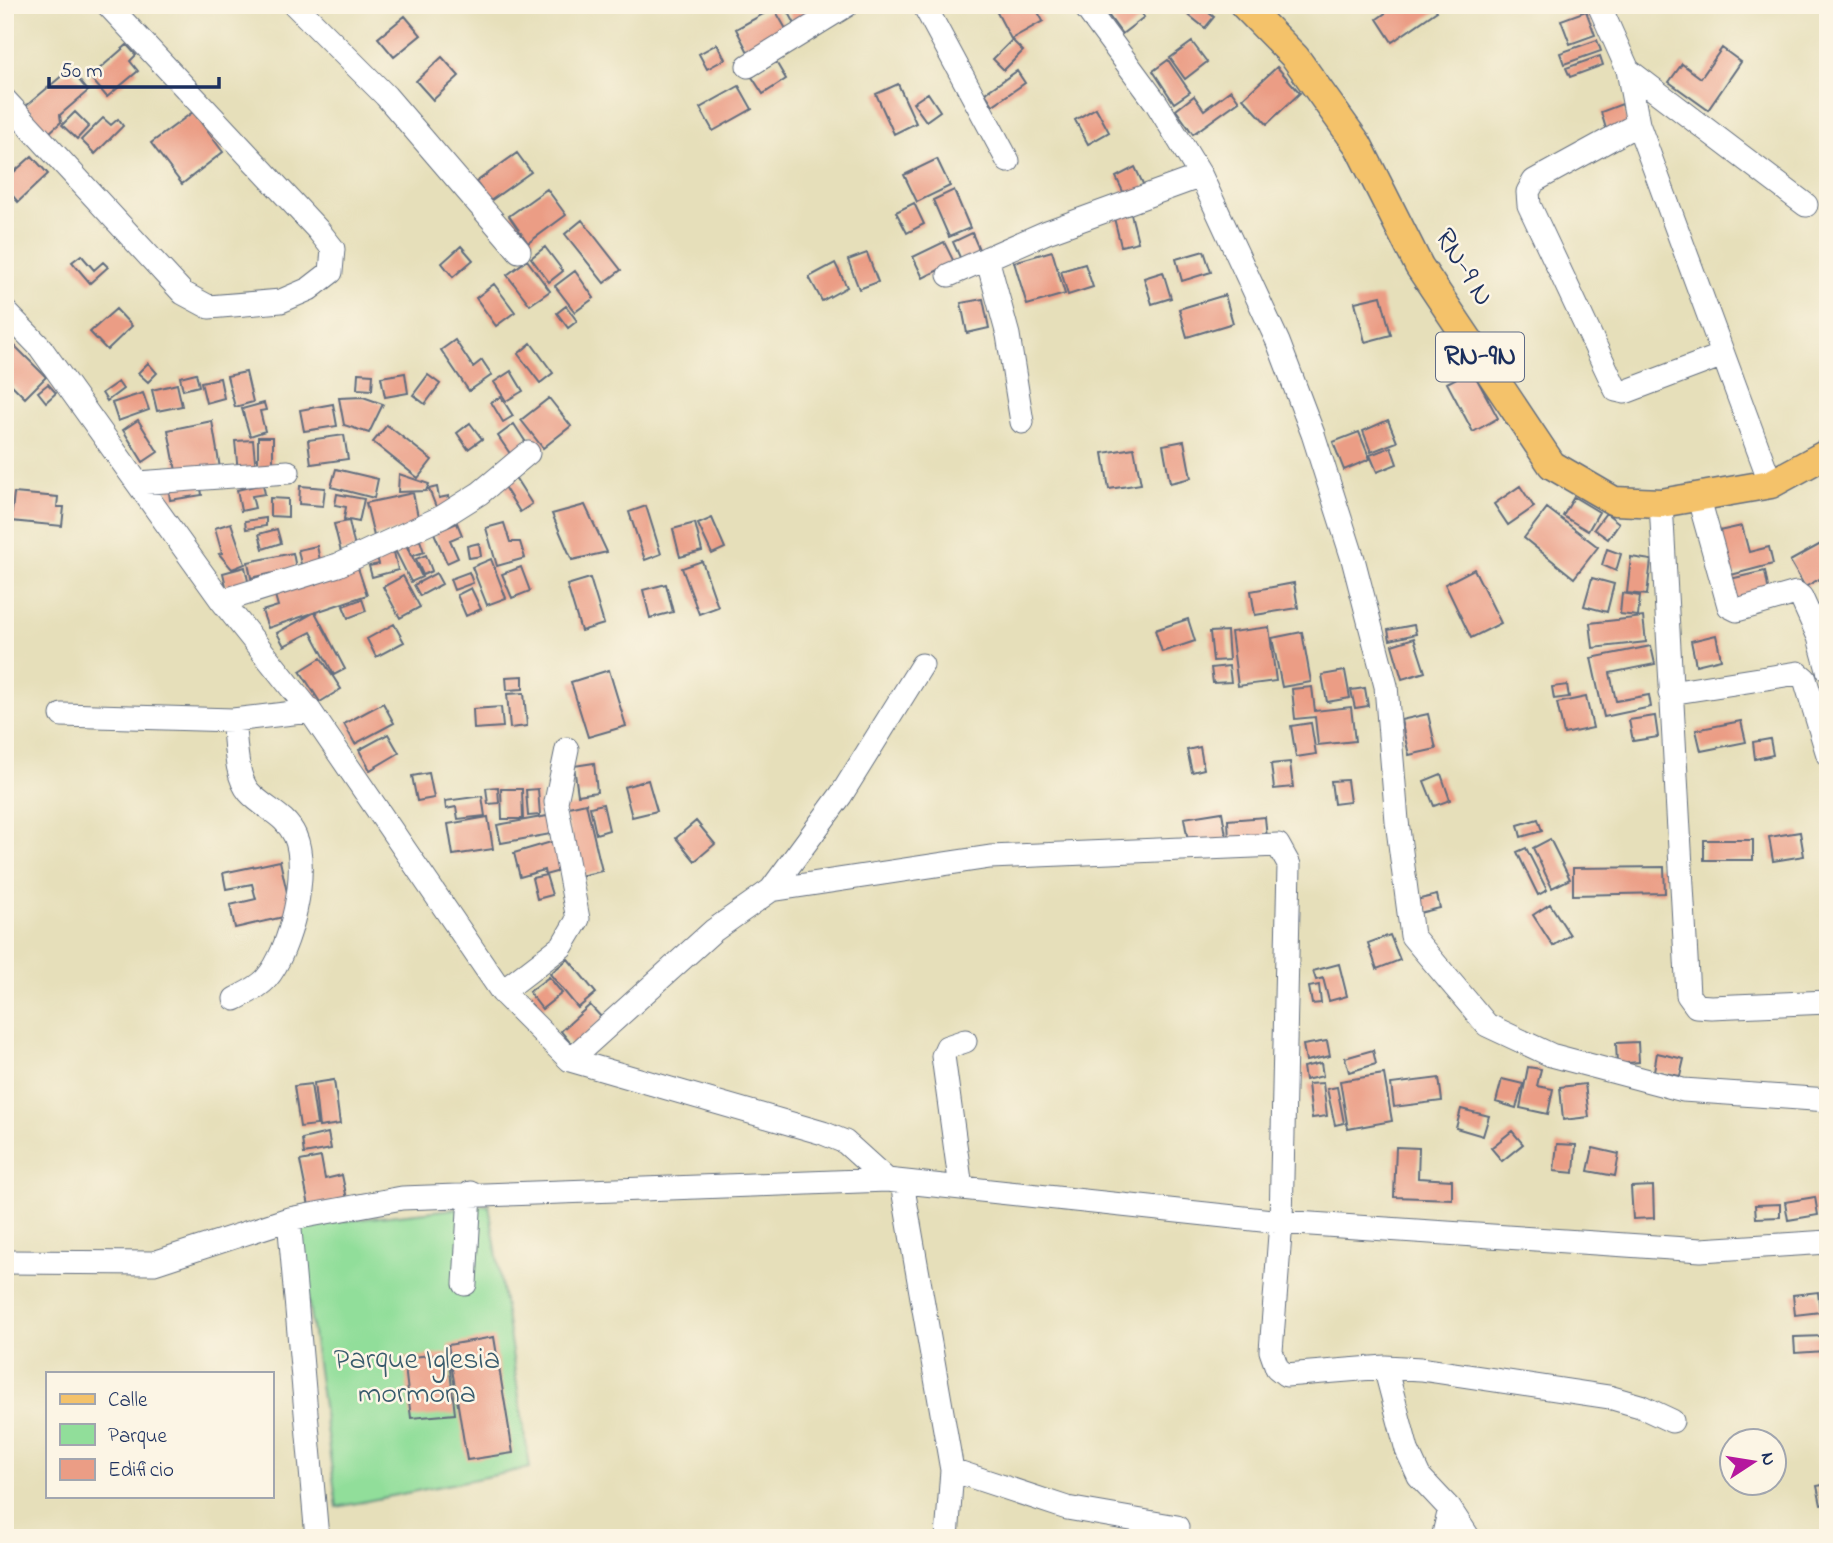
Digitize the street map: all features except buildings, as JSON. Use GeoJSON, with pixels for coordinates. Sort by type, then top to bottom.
{"type":"FeatureCollection","features":[{"type":"Feature","properties":{"kind":"main road","name":"RN-9 N"},"geometry":{"type":"LineString","coordinates":[[1244,5],[1295,57],[1358,145],[1419,266],[1552,465],[1614,501],[1661,503],[1699,499],[1770,484],[1828,453]]}},
{"type":"Feature","properties":{"kind":"street"},"geometry":{"type":"LineString","coordinates":[[5,100],[183,293],[209,307],[281,301],[309,289],[331,272],[333,249],[318,230],[108,5]]}},
{"type":"Feature","properties":{"kind":"street"},"geometry":{"type":"LineString","coordinates":[[295,5],[386,96],[519,251]]}},
{"type":"Feature","properties":{"kind":"street"},"geometry":{"type":"LineString","coordinates":[[748,66],[847,5]]}},
{"type":"Feature","properties":{"kind":"street"},"geometry":{"type":"LineString","coordinates":[[924,5],[1008,161]]}},
{"type":"Feature","properties":{"kind":"street"},"geometry":{"type":"LineString","coordinates":[[1084,5],[1157,104],[1201,176],[1278,342],[1313,434],[1353,559],[1386,686],[1393,746],[1397,821],[1412,936],[1487,1024],[1551,1055],[1683,1090],[1828,1100]]}},
{"type":"Feature","properties":{"kind":"street"},"geometry":{"type":"LineString","coordinates":[[1600,5],[1628,70],[1638,124],[1770,484]]}},
{"type":"Feature","properties":{"kind":"street"},"geometry":{"type":"LineString","coordinates":[[1628,70],[1806,205]]}},
{"type":"Feature","properties":{"kind":"street"},"geometry":{"type":"LineString","coordinates":[[1638,124],[1534,181],[1528,192],[1529,205],[1616,390],[1625,392],[1723,355]]}},
{"type":"Feature","properties":{"kind":"street"},"geometry":{"type":"LineString","coordinates":[[949,275],[1201,176]]}},
{"type":"Feature","properties":{"kind":"street"},"geometry":{"type":"LineString","coordinates":[[987,258],[1008,335],[1022,422]]}},
{"type":"Feature","properties":{"kind":"street"},"geometry":{"type":"LineString","coordinates":[[5,311],[40,347],[222,601],[310,711],[502,992],[570,1059],[823,1133],[845,1142],[895,1181],[952,1470],[947,1538]]}},
{"type":"Feature","properties":{"kind":"street"},"geometry":{"type":"LineString","coordinates":[[222,601],[338,565],[442,517],[480,493],[528,453]]}},
{"type":"Feature","properties":{"kind":"street"},"geometry":{"type":"LineString","coordinates":[[138,483],[288,472]]}},
{"type":"Feature","properties":{"kind":"street"},"geometry":{"type":"LineString","coordinates":[[1699,499],[1729,606],[1737,610],[1796,593],[1823,635],[1828,670]]}},
{"type":"Feature","properties":{"kind":"street"},"geometry":{"type":"LineString","coordinates":[[1661,503],[1688,995],[1696,1006],[1711,1007],[1828,1002]]}},
{"type":"Feature","properties":{"kind":"street"},"geometry":{"type":"LineString","coordinates":[[570,1059],[713,931],[771,890],[841,795],[922,665]]}},
{"type":"Feature","properties":{"kind":"street"},"geometry":{"type":"LineString","coordinates":[[1670,692],[1798,673],[1805,679],[1828,755]]}},
{"type":"Feature","properties":{"kind":"street"},"geometry":{"type":"LineString","coordinates":[[62,715],[233,720],[310,711]]}},
{"type":"Feature","properties":{"kind":"street"},"geometry":{"type":"LineString","coordinates":[[233,720],[243,785],[288,822],[297,840],[299,888],[295,919],[267,978],[235,999]]}},
{"type":"Feature","properties":{"kind":"street"},"geometry":{"type":"LineString","coordinates":[[502,992],[562,946],[578,919],[555,802],[567,749]]}},
{"type":"Feature","properties":{"kind":"street"},"geometry":{"type":"LineString","coordinates":[[771,890],[990,857],[1278,845],[1289,865],[1281,1222],[1271,1350],[1277,1368],[1286,1374],[1385,1367],[1421,1369],[1609,1397],[1640,1406],[1672,1421]]}},
{"type":"Feature","properties":{"kind":"street"},"geometry":{"type":"LineString","coordinates":[[961,1188],[943,1056],[947,1047],[965,1041]]}},
{"type":"Feature","properties":{"kind":"street"},"geometry":{"type":"LineString","coordinates":[[5,1262],[154,1263],[289,1219],[402,1198],[470,1193],[895,1181],[1281,1222],[1701,1250],[1828,1242]]}},
{"type":"Feature","properties":{"kind":"street"},"geometry":{"type":"LineString","coordinates":[[465,1284],[470,1193]]}},
{"type":"Feature","properties":{"kind":"street"},"geometry":{"type":"LineString","coordinates":[[289,1219],[317,1538]]}},
{"type":"Feature","properties":{"kind":"street"},"geometry":{"type":"LineString","coordinates":[[1385,1367],[1407,1450],[1419,1476],[1450,1509],[1469,1538]]}},
{"type":"Feature","properties":{"kind":"street"},"geometry":{"type":"LineString","coordinates":[[952,1470],[1067,1508],[1178,1527]]}},
{"type":"Feature","properties":{"kind":"street"},"geometry":{"type":"LineString","coordinates":[[1443,1538],[1450,1509]]}},
{"type":"Feature","properties":{"kind":"green space","name":"Parque Iglesia mormona"},"geometry":{"type":"Polygon","coordinates":[[[489,1205],[530,1468],[337,1507],[298,1226],[489,1205]]]}}]}
